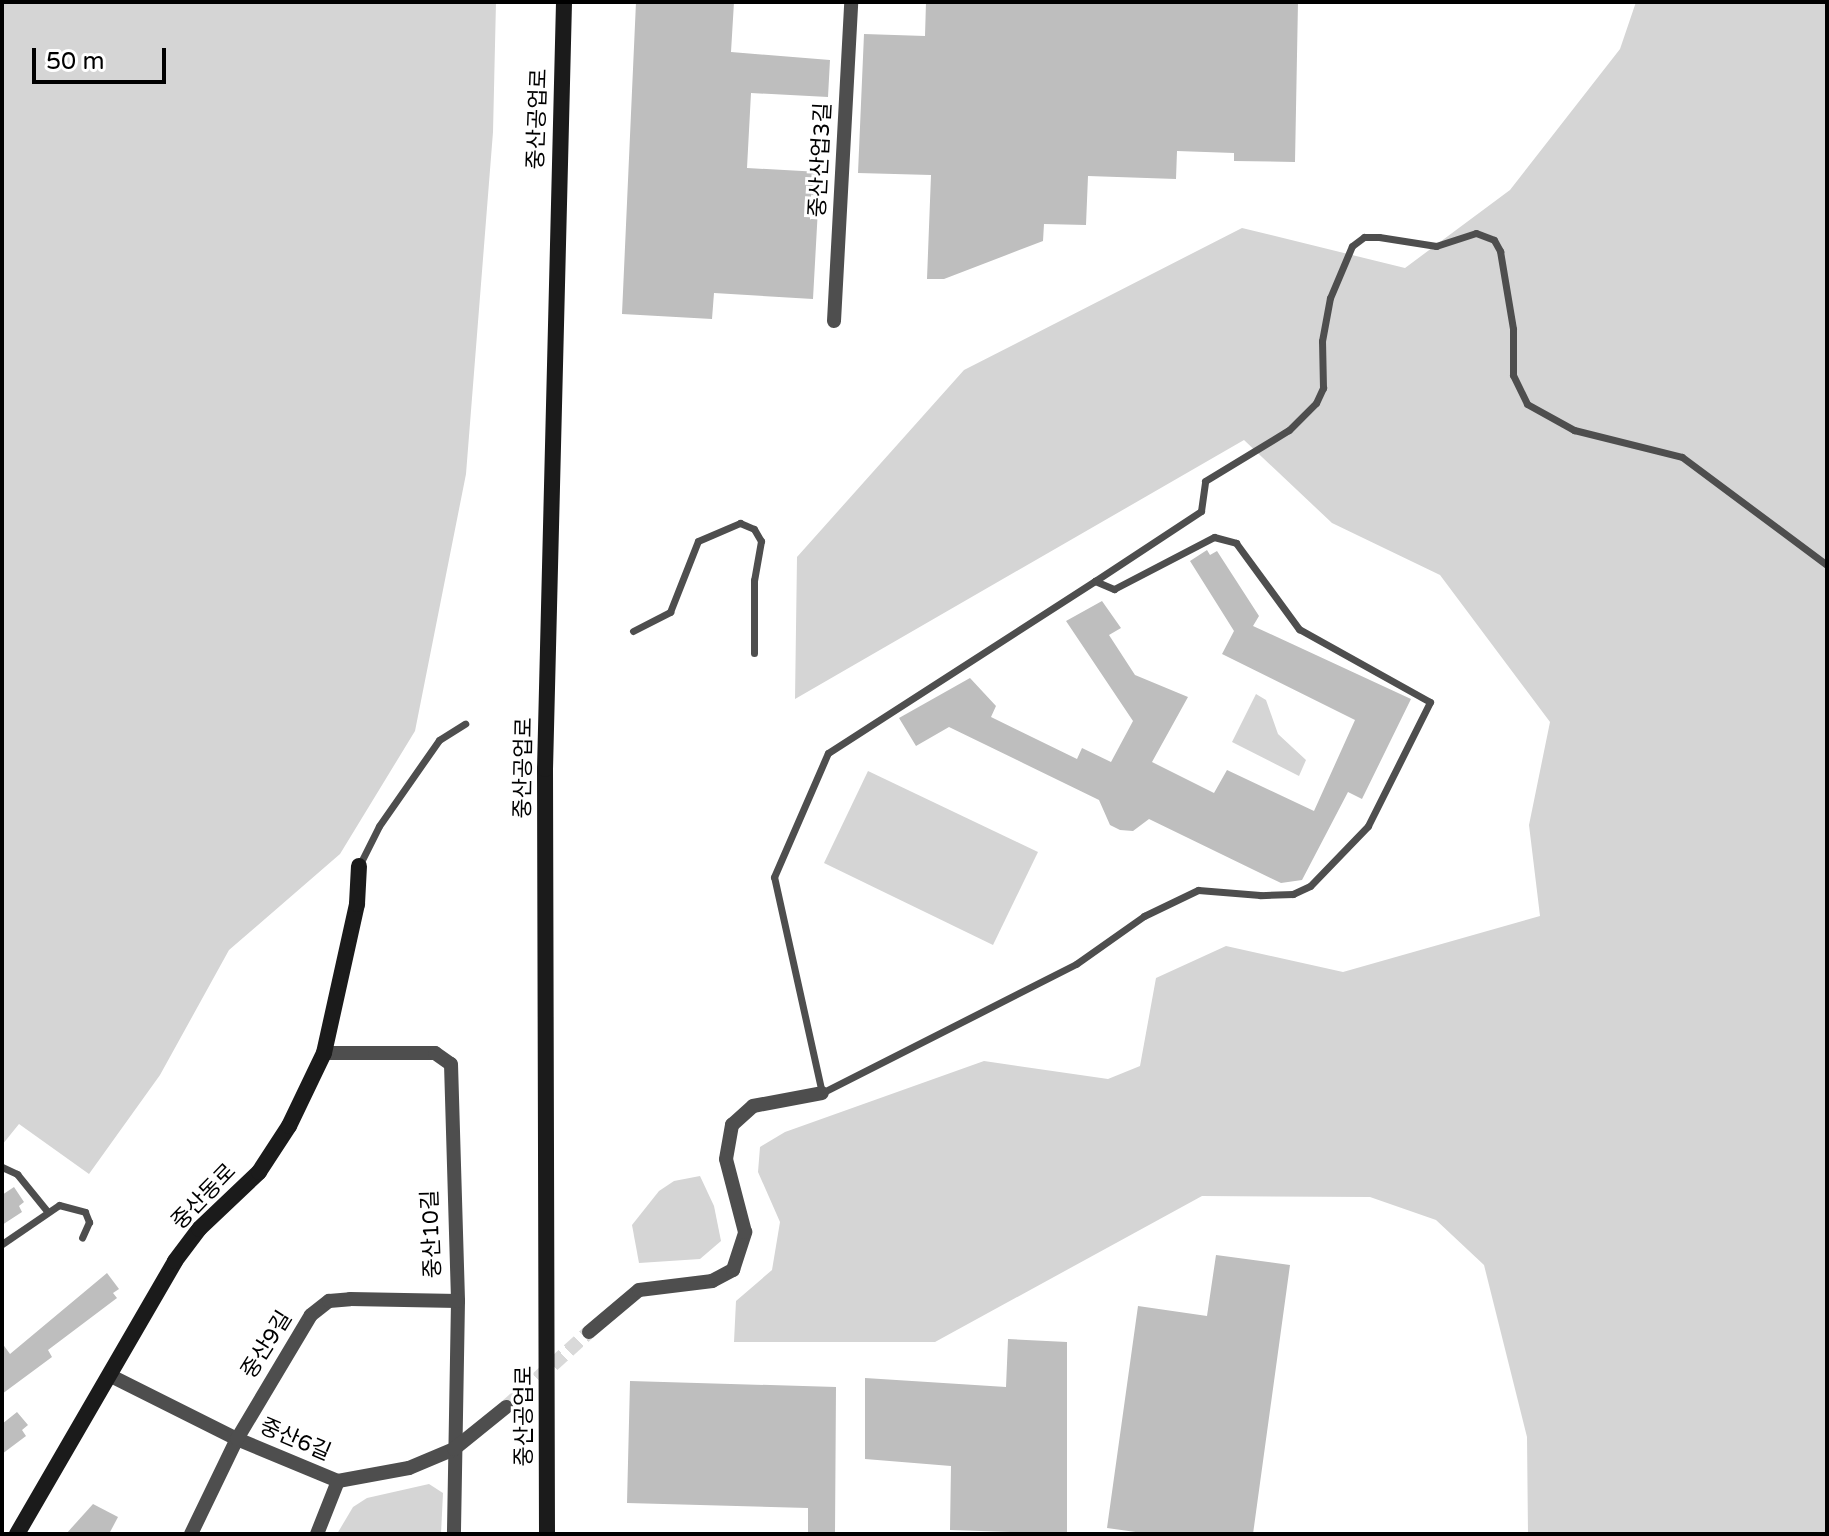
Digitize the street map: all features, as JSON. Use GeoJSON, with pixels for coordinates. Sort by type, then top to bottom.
{"type":"FeatureCollection","features":[{"type":"Feature","properties":{"kind":"street","name":"중산공업로"},"geometry":{"type":"LineString","coordinates":[[547,1534],[545,769],[564,2]]}},
{"type":"Feature","properties":{"kind":"street","name":"중산산업3길"},"geometry":{"type":"LineString","coordinates":[[834,321],[851,2]]}},
{"type":"Feature","properties":{"kind":"street","name":"중산동로"},"geometry":{"type":"LineString","coordinates":[[17,1534],[109,1375],[199,1229],[259,1172],[289,1126],[324,1053],[357,904],[359,866]]}},
{"type":"Feature","properties":{"kind":"street","name":"중산10길"},"geometry":{"type":"LineString","coordinates":[[324,1053],[435,1053],[451,1064],[458,1301],[454,1534]]}},
{"type":"Feature","properties":{"kind":"street"},"geometry":{"type":"LineString","coordinates":[[589,1332],[639,1290],[712,1281],[733,1270],[745,1232],[726,1159],[732,1125],[753,1106],[822,1093]]}},
{"type":"Feature","properties":{"kind":"street","name":"중산9길"},"geometry":{"type":"LineString","coordinates":[[191,1534],[237,1439],[311,1315],[329,1301],[458,1301]]}},
{"type":"Feature","properties":{"kind":"street","name":"중산6길"},"geometry":{"type":"LineString","coordinates":[[109,1375],[237,1439],[338,1481],[409,1468],[454,1449],[506,1407]]}},
{"type":"Feature","properties":{"kind":"street"},"geometry":{"type":"LineString","coordinates":[[317,1534],[338,1481]]}},
{"type":"Feature","properties":{"kind":"lane"},"geometry":{"type":"LineString","coordinates":[[1095,581],[1114,589],[1199,542],[1226,537],[1299,629],[1426,696],[1430,710],[1368,826],[1310,886],[1293,894],[1198,890],[1144,916],[1076,964],[822,1093],[774,877],[823,761],[1022,624],[1095,581],[1201,511],[1205,481],[1289,430],[1316,403],[1323,388],[1322,341],[1330,298],[1352,246],[1364,237],[1436,246],[1476,233],[1494,240],[1500,251],[1513,329],[1513,375],[1527,404],[1574,430],[1682,457],[1827,565]]}},
{"type":"Feature","properties":{"kind":"lane"},"geometry":{"type":"LineString","coordinates":[[633,631],[670,612],[698,541],[740,523],[754,529],[761,541],[754,580],[754,653]]}},
{"type":"Feature","properties":{"kind":"lane"},"geometry":{"type":"LineString","coordinates":[[359,866],[379,826],[439,740],[465,724]]}},
{"type":"Feature","properties":{"kind":"lane"},"geometry":{"type":"LineString","coordinates":[[2,1167],[26,1183],[47,1211]]}},
{"type":"Feature","properties":{"kind":"lane"},"geometry":{"type":"LineString","coordinates":[[2,1244],[47,1211],[73,1204],[85,1212],[89,1222],[82,1238]]}},
{"type":"Feature","properties":{"kind":"shaded area"},"geometry":{"type":"Polygon","coordinates":[[[2,2],[496,2],[493,132],[466,474],[415,731],[340,854],[229,950],[160,1075],[89,1174],[19,1124],[2,1145],[2,2]]]}},
{"type":"Feature","properties":{"kind":"shaded area"},"geometry":{"type":"Polygon","coordinates":[[[1636,2],[1827,2],[1827,1534],[1528,1534],[1527,1437],[1484,1265],[1436,1220],[1370,1197],[1202,1196],[935,1342],[734,1342],[736,1301],[772,1270],[780,1222],[758,1172],[760,1147],[785,1132],[984,1061],[1108,1079],[1140,1066],[1156,978],[1226,946],[1343,972],[1540,916],[1529,825],[1550,722],[1440,575],[1332,523],[1244,440],[795,699],[797,557],[964,370],[1242,228],[1405,268],[1510,190],[1620,49],[1636,2]]]}},
{"type":"Feature","properties":{"kind":"shaded area"},"geometry":{"type":"Polygon","coordinates":[[[1256,694],[1266,700],[1278,734],[1306,760],[1299,776],[1232,742],[1256,694]]]}},
{"type":"Feature","properties":{"kind":"shaded area"},"geometry":{"type":"Polygon","coordinates":[[[868,771],[1038,852],[993,945],[824,863],[868,771]]]}},
{"type":"Feature","properties":{"kind":"shaded area"},"geometry":{"type":"Polygon","coordinates":[[[700,1176],[714,1206],[721,1241],[700,1259],[639,1263],[632,1225],[659,1191],[674,1181],[700,1176]]]}},
{"type":"Feature","properties":{"kind":"shaded area"},"geometry":{"type":"Polygon","coordinates":[[[429,1484],[443,1493],[441,1534],[337,1534],[353,1507],[367,1498],[429,1484]]]}},
{"type":"Feature","properties":{"kind":"building"},"geometry":{"type":"Polygon","coordinates":[[[636,2],[734,2],[731,52],[830,60],[828,97],[751,93],[747,168],[820,172],[813,299],[714,293],[712,319],[622,314],[636,2]]]}},
{"type":"Feature","properties":{"kind":"building"},"geometry":{"type":"Polygon","coordinates":[[[926,2],[1298,2],[1295,162],[1234,161],[1234,153],[1177,151],[1176,179],[1088,176],[1086,225],[1044,224],[1043,241],[944,279],[927,279],[931,175],[858,173],[864,34],[925,36],[926,2]]]}},
{"type":"Feature","properties":{"kind":"building"},"geometry":{"type":"Polygon","coordinates":[[[1207,550],[1210,555],[1217,551],[1259,616],[1253,626],[1411,699],[1362,799],[1348,792],[1302,880],[1281,883],[1149,819],[1133,831],[1120,830],[1110,825],[1099,800],[949,727],[916,746],[899,718],[970,678],[996,706],[991,717],[1077,759],[1082,748],[1111,762],[1133,721],[1066,621],[1102,601],[1121,628],[1109,635],[1135,675],[1188,697],[1152,762],[1214,793],[1227,770],[1314,811],[1355,720],[1222,654],[1234,631],[1190,561],[1207,550]]]}},
{"type":"Feature","properties":{"kind":"building"},"geometry":{"type":"Polygon","coordinates":[[[14,1187],[24,1202],[19,1206],[22,1212],[2,1225],[2,1195],[14,1187]]]}},
{"type":"Feature","properties":{"kind":"building"},"geometry":{"type":"Polygon","coordinates":[[[1216,1255],[1290,1265],[1253,1534],[1150,1534],[1107,1528],[1138,1306],[1207,1316],[1216,1255]]]}},
{"type":"Feature","properties":{"kind":"building"},"geometry":{"type":"Polygon","coordinates":[[[107,1273],[119,1289],[113,1293],[117,1298],[48,1350],[52,1357],[2,1394],[2,1343],[10,1354],[107,1273]]]}},
{"type":"Feature","properties":{"kind":"building"},"geometry":{"type":"Polygon","coordinates":[[[1008,1339],[1067,1342],[1067,1534],[950,1530],[951,1466],[865,1459],[865,1378],[1006,1387],[1008,1339]]]}},
{"type":"Feature","properties":{"kind":"building"},"geometry":{"type":"Polygon","coordinates":[[[630,1381],[836,1387],[835,1534],[808,1534],[808,1508],[627,1503],[630,1381]]]}},
{"type":"Feature","properties":{"kind":"building"},"geometry":{"type":"Polygon","coordinates":[[[17,1412],[28,1425],[22,1430],[26,1436],[2,1454],[2,1424],[17,1412]]]}},
{"type":"Feature","properties":{"kind":"building"},"geometry":{"type":"Polygon","coordinates":[[[93,1504],[118,1517],[109,1534],[66,1534],[93,1504]]]}},
{"type":"Feature","properties":{"kind":"tunnel"},"geometry":{"type":"LineString","coordinates":[[506,1407],[589,1332]]}}]}
